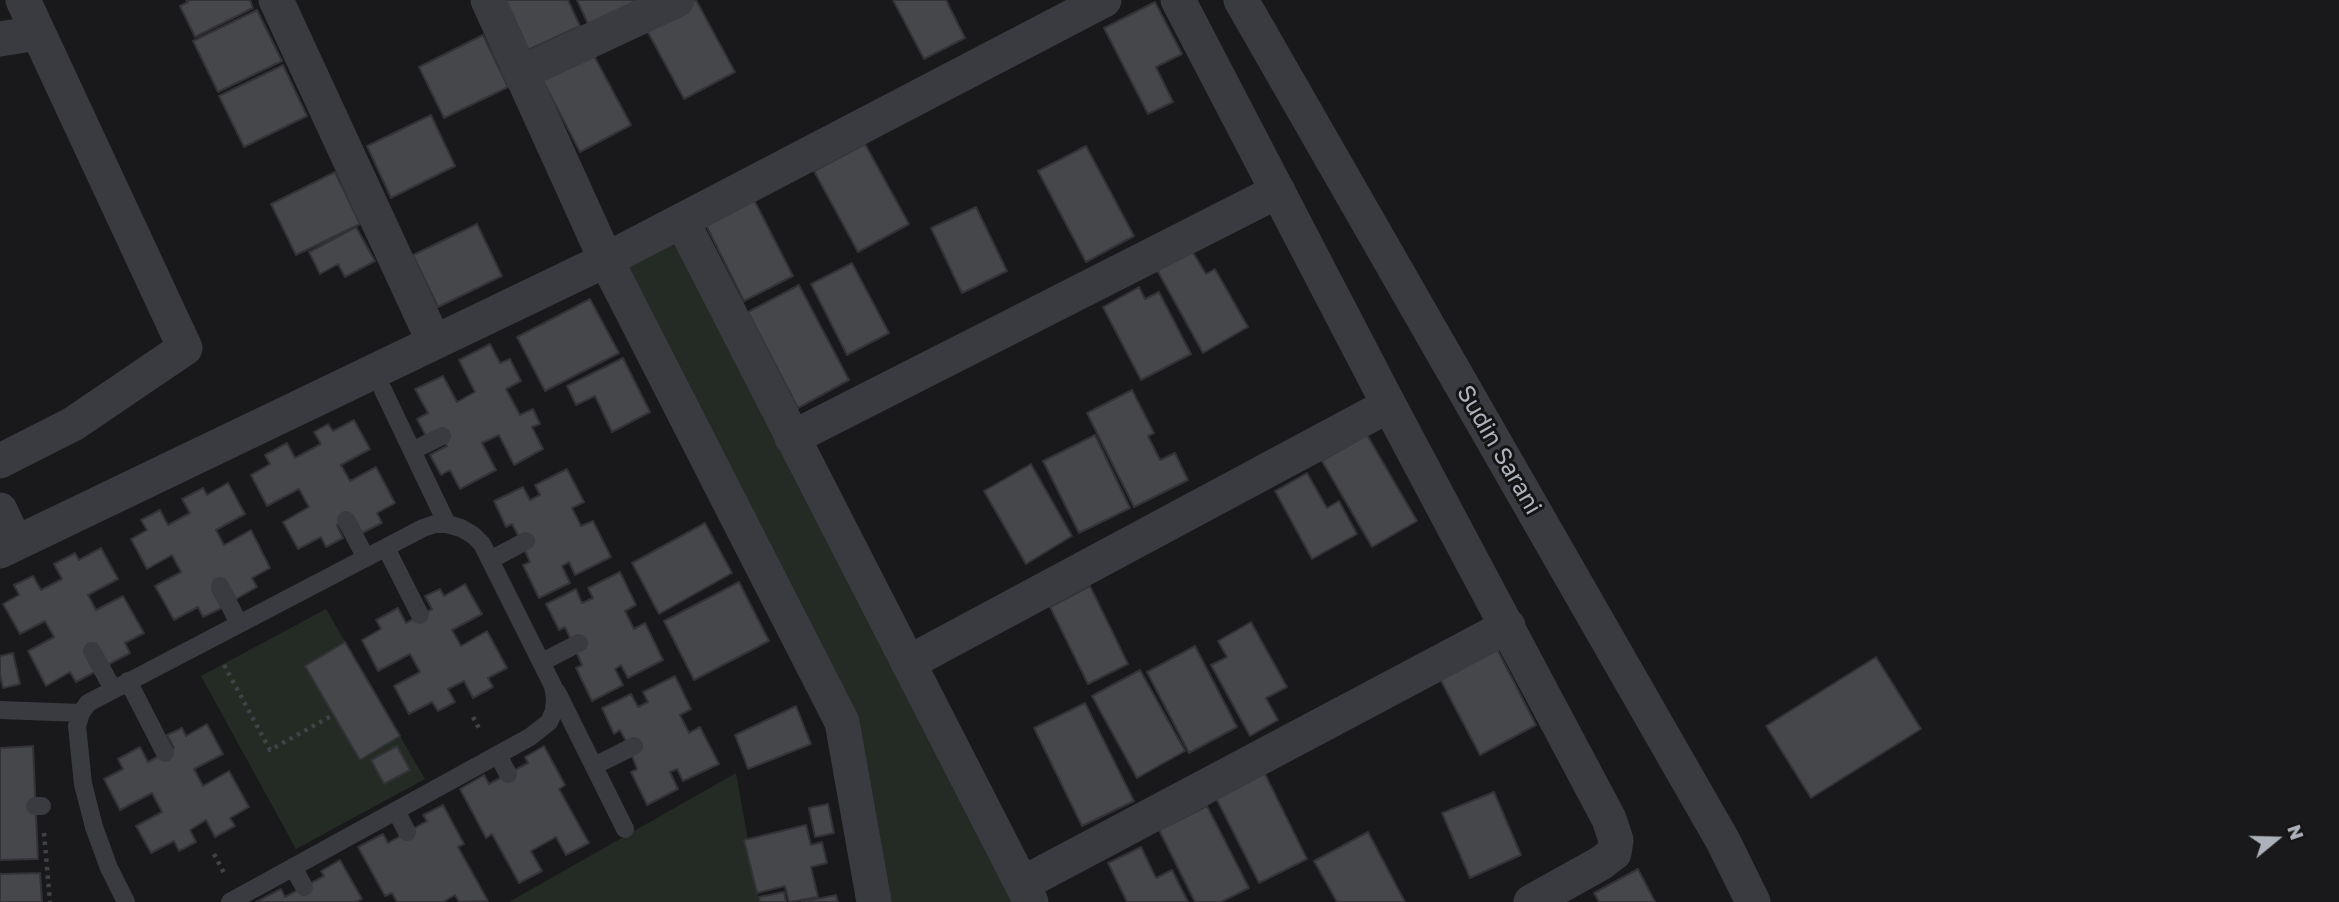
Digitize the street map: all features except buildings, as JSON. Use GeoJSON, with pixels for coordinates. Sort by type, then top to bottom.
{"type":"FeatureCollection","features":[{"type":"Feature","properties":{"kind":"street"},"geometry":{"type":"LineString","coordinates":[[0,461],[73,424],[185,348],[23,0]]}},
{"type":"Feature","properties":{"kind":"street"},"geometry":{"type":"LineString","coordinates":[[276,0],[434,342]]}},
{"type":"Feature","properties":{"kind":"street"},"geometry":{"type":"LineString","coordinates":[[488,0],[606,260],[842,722],[874,902]]}},
{"type":"Feature","properties":{"kind":"street"},"geometry":{"type":"LineString","coordinates":[[521,73],[677,0]]}},
{"type":"Feature","properties":{"kind":"street"},"geometry":{"type":"LineString","coordinates":[[0,510],[8,546],[606,260],[1104,0]]}},
{"type":"Feature","properties":{"kind":"street"},"geometry":{"type":"LineString","coordinates":[[1178,0],[1609,820],[1616,840],[1614,853],[1531,902]]}},
{"type":"Feature","properties":{"kind":"street","name":"Sudin Sarani"},"geometry":{"type":"LineString","coordinates":[[1241,0],[1716,829],[1753,902]]}},
{"type":"Feature","properties":{"kind":"street"},"geometry":{"type":"LineString","coordinates":[[0,39],[37,33]]}},
{"type":"Feature","properties":{"kind":"street"},"geometry":{"type":"LineString","coordinates":[[792,438],[1278,191]]}},
{"type":"Feature","properties":{"kind":"street"},"geometry":{"type":"LineString","coordinates":[[682,221],[1027,893],[1508,626]]}},
{"type":"Feature","properties":{"kind":"street"},"geometry":{"type":"LineString","coordinates":[[908,663],[1389,405]]}},
{"type":"Feature","properties":{"kind":"lane"},"geometry":{"type":"LineString","coordinates":[[383,390],[447,524]]}},
{"type":"Feature","properties":{"kind":"lane"},"geometry":{"type":"LineString","coordinates":[[412,451],[442,436]]}},
{"type":"Feature","properties":{"kind":"lane"},"geometry":{"type":"LineString","coordinates":[[346,520],[366,558]]}},
{"type":"Feature","properties":{"kind":"lane"},"geometry":{"type":"LineString","coordinates":[[126,902],[102,848],[83,784],[77,726],[81,713],[88,704],[423,528],[447,524],[473,534],[482,544],[625,829]]}},
{"type":"Feature","properties":{"kind":"lane"},"geometry":{"type":"LineString","coordinates":[[490,560],[526,541]]}},
{"type":"Feature","properties":{"kind":"lane"},"geometry":{"type":"LineString","coordinates":[[386,548],[420,615]]}},
{"type":"Feature","properties":{"kind":"lane"},"geometry":{"type":"LineString","coordinates":[[220,586],[239,624]]}},
{"type":"Feature","properties":{"kind":"lane"},"geometry":{"type":"LineString","coordinates":[[542,662],[579,643]]}},
{"type":"Feature","properties":{"kind":"lane"},"geometry":{"type":"LineString","coordinates":[[92,651],[120,685],[165,754]]}},
{"type":"Feature","properties":{"kind":"lane"},"geometry":{"type":"LineString","coordinates":[[230,902],[540,731],[549,722],[554,711],[553,686]]}},
{"type":"Feature","properties":{"kind":"lane"},"geometry":{"type":"LineString","coordinates":[[0,710],[81,713]]}},
{"type":"Feature","properties":{"kind":"lane"},"geometry":{"type":"LineString","coordinates":[[594,766],[634,746]]}},
{"type":"Feature","properties":{"kind":"lane"},"geometry":{"type":"LineString","coordinates":[[498,755],[508,774]]}},
{"type":"Feature","properties":{"kind":"lane"},"geometry":{"type":"LineString","coordinates":[[396,811],[407,832]]}},
{"type":"Feature","properties":{"kind":"lane"},"geometry":{"type":"LineString","coordinates":[[293,867],[304,887]]}},
{"type":"Feature","properties":{"kind":"path"},"geometry":{"type":"LineString","coordinates":[[211,639],[270,750],[333,715]]}},
{"type":"Feature","properties":{"kind":"shaded area"},"geometry":{"type":"Polygon","coordinates":[[[682,221],[1032,902],[874,902],[842,722],[606,260],[682,221]]]}},
{"type":"Feature","properties":{"kind":"shaded area"},"geometry":{"type":"Polygon","coordinates":[[[326,609],[425,779],[296,849],[201,676],[326,609]]]}},
{"type":"Feature","properties":{"kind":"shaded area"},"geometry":{"type":"Polygon","coordinates":[[[736,773],[759,902],[509,902],[736,773]]]}}]}
